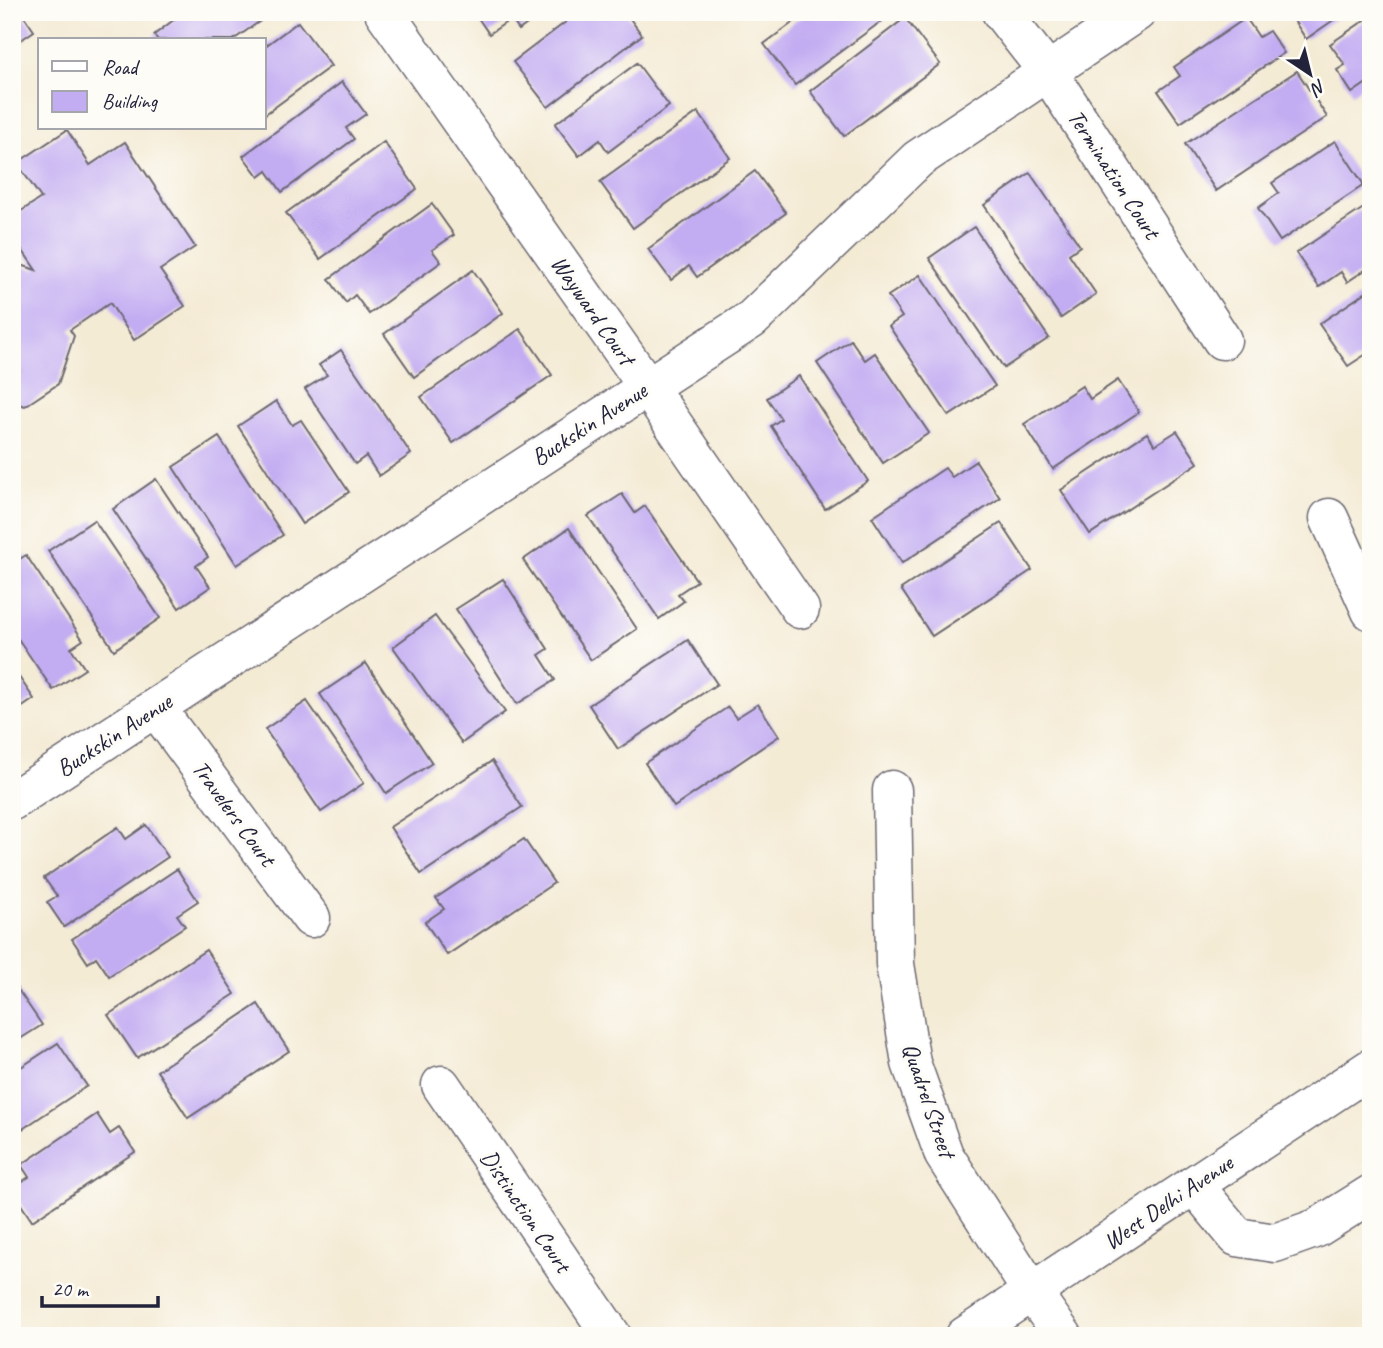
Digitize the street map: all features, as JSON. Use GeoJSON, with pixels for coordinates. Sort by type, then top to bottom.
{"type":"FeatureCollection","features":[{"type":"Feature","properties":{"kind":"street","name":"Wayward Court"},"geometry":{"type":"LineString","coordinates":[[384,12],[800,609]]}},
{"type":"Feature","properties":{"kind":"street","name":"Termination Court"},"geometry":{"type":"LineString","coordinates":[[1001,12],[1048,72],[1222,340]]}},
{"type":"Feature","properties":{"kind":"street","name":"Buckskin Avenue"},"geometry":{"type":"LineString","coordinates":[[12,801],[752,319],[918,159],[1137,12]]}},
{"type":"Feature","properties":{"kind":"street"},"geometry":{"type":"LineString","coordinates":[[1329,518],[1371,611]]}},
{"type":"Feature","properties":{"kind":"street","name":"Travelers Court"},"geometry":{"type":"LineString","coordinates":[[156,708],[311,918]]}},
{"type":"Feature","properties":{"kind":"street","name":"Quadrel Street"},"geometry":{"type":"LineString","coordinates":[[892,790],[895,964],[911,1063],[944,1155],[1063,1336]]}},
{"type":"Feature","properties":{"kind":"street","name":"West Delhi Avenue"},"geometry":{"type":"LineString","coordinates":[[965,1336],[1371,1068]]}},
{"type":"Feature","properties":{"kind":"street","name":"Distinction Court"},"geometry":{"type":"LineString","coordinates":[[441,1085],[612,1336]]}},
{"type":"Feature","properties":{"kind":"street"},"geometry":{"type":"LineString","coordinates":[[1194,1185],[1237,1237],[1275,1243],[1317,1228],[1371,1194]]}},
{"type":"Feature","properties":{"kind":"building"},"geometry":{"type":"Polygon","coordinates":[[[12,12],[21,12],[34,31],[12,46],[12,12]]]}},
{"type":"Feature","properties":{"kind":"building"},"geometry":{"type":"Polygon","coordinates":[[[184,12],[263,12],[266,17],[236,38],[156,38],[154,35],[184,12]]]}},
{"type":"Feature","properties":{"kind":"building"},"geometry":{"type":"Polygon","coordinates":[[[474,12],[543,12],[519,30],[511,19],[489,34],[474,12]]]}},
{"type":"Feature","properties":{"kind":"building"},"geometry":{"type":"Polygon","coordinates":[[[579,12],[625,12],[642,35],[548,107],[513,62],[579,12]]]}},
{"type":"Feature","properties":{"kind":"building"},"geometry":{"type":"Polygon","coordinates":[[[807,12],[894,12],[795,85],[764,44],[807,12]]]}},
{"type":"Feature","properties":{"kind":"building"},"geometry":{"type":"Polygon","coordinates":[[[1298,12],[1345,12],[1306,39],[1291,16],[1298,12]]]}},
{"type":"Feature","properties":{"kind":"building"},"geometry":{"type":"Polygon","coordinates":[[[1371,16],[1371,80],[1352,93],[1337,70],[1345,65],[1330,44],[1371,16]]]}},
{"type":"Feature","properties":{"kind":"building"},"geometry":{"type":"Polygon","coordinates":[[[905,18],[940,64],[844,136],[810,91],[905,18]]]}},
{"type":"Feature","properties":{"kind":"building"},"geometry":{"type":"Polygon","coordinates":[[[1246,18],[1259,37],[1269,31],[1284,53],[1180,123],[1158,91],[1180,76],[1174,67],[1246,18]]]}},
{"type":"Feature","properties":{"kind":"building"},"geometry":{"type":"Polygon","coordinates":[[[298,22],[331,66],[266,114],[266,46],[298,22]]]}},
{"type":"Feature","properties":{"kind":"building"},"geometry":{"type":"Polygon","coordinates":[[[637,63],[669,106],[608,152],[600,140],[579,156],[555,124],[637,63]]]}},
{"type":"Feature","properties":{"kind":"building"},"geometry":{"type":"Polygon","coordinates":[[[1297,71],[1327,117],[1216,191],[1185,144],[1297,71]]]}},
{"type":"Feature","properties":{"kind":"building"},"geometry":{"type":"Polygon","coordinates":[[[342,82],[366,114],[346,128],[354,139],[282,192],[267,171],[259,177],[243,156],[342,82]]]}},
{"type":"Feature","properties":{"kind":"building"},"geometry":{"type":"Polygon","coordinates":[[[698,112],[730,158],[633,228],[600,182],[698,112]]]}},
{"type":"Feature","properties":{"kind":"building"},"geometry":{"type":"Polygon","coordinates":[[[67,130],[90,165],[125,142],[195,247],[160,270],[185,306],[134,340],[110,303],[70,330],[74,336],[58,384],[25,406],[12,402],[12,262],[36,270],[12,235],[12,217],[41,198],[17,163],[67,130]]]}},
{"type":"Feature","properties":{"kind":"building"},"geometry":{"type":"Polygon","coordinates":[[[1335,141],[1364,185],[1280,241],[1258,208],[1279,193],[1272,183],[1335,141]]]}},
{"type":"Feature","properties":{"kind":"building"},"geometry":{"type":"Polygon","coordinates":[[[384,142],[417,189],[320,259],[286,213],[384,142]]]}},
{"type":"Feature","properties":{"kind":"building"},"geometry":{"type":"Polygon","coordinates":[[[755,171],[786,213],[697,277],[689,266],[671,280],[648,249],[755,171]]]}},
{"type":"Feature","properties":{"kind":"building"},"geometry":{"type":"Polygon","coordinates":[[[1030,173],[1080,246],[1069,254],[1096,294],[1061,318],[984,205],[1030,173]]]}},
{"type":"Feature","properties":{"kind":"building"},"geometry":{"type":"Polygon","coordinates":[[[1371,203],[1371,266],[1347,282],[1341,272],[1319,287],[1296,253],[1371,203]]]}},
{"type":"Feature","properties":{"kind":"building"},"geometry":{"type":"Polygon","coordinates":[[[432,204],[454,235],[432,250],[441,262],[369,314],[355,295],[346,303],[329,279],[432,204]]]}},
{"type":"Feature","properties":{"kind":"building"},"geometry":{"type":"Polygon","coordinates":[[[974,227],[1049,338],[1004,368],[929,258],[974,227]]]}},
{"type":"Feature","properties":{"kind":"building"},"geometry":{"type":"Polygon","coordinates":[[[473,270],[503,313],[414,377],[384,334],[473,270]]]}},
{"type":"Feature","properties":{"kind":"building"},"geometry":{"type":"Polygon","coordinates":[[[920,275],[995,386],[949,416],[889,326],[902,317],[888,296],[920,275]]]}},
{"type":"Feature","properties":{"kind":"building"},"geometry":{"type":"Polygon","coordinates":[[[1371,289],[1371,351],[1348,366],[1319,324],[1371,289]]]}},
{"type":"Feature","properties":{"kind":"building"},"geometry":{"type":"Polygon","coordinates":[[[520,329],[552,375],[453,443],[421,397],[520,329]]]}},
{"type":"Feature","properties":{"kind":"building"},"geometry":{"type":"Polygon","coordinates":[[[851,340],[865,360],[875,353],[929,433],[883,463],[817,363],[851,340]]]}},
{"type":"Feature","properties":{"kind":"building"},"geometry":{"type":"Polygon","coordinates":[[[341,350],[411,454],[379,476],[366,456],[355,464],[305,389],[327,375],[319,365],[341,350]]]}},
{"type":"Feature","properties":{"kind":"building"},"geometry":{"type":"Polygon","coordinates":[[[799,376],[868,481],[825,509],[771,426],[781,419],[767,398],[799,376]]]}},
{"type":"Feature","properties":{"kind":"building"},"geometry":{"type":"Polygon","coordinates":[[[1118,380],[1139,412],[1053,469],[1024,424],[1082,386],[1090,399],[1118,380]]]}},
{"type":"Feature","properties":{"kind":"building"},"geometry":{"type":"Polygon","coordinates":[[[276,401],[292,425],[301,420],[349,492],[302,524],[238,426],[276,401]]]}},
{"type":"Feature","properties":{"kind":"building"},"geometry":{"type":"Polygon","coordinates":[[[1177,431],[1198,463],[1090,534],[1061,490],[1147,433],[1155,445],[1177,431]]]}},
{"type":"Feature","properties":{"kind":"building"},"geometry":{"type":"Polygon","coordinates":[[[219,437],[283,535],[237,565],[173,467],[219,437]]]}},
{"type":"Feature","properties":{"kind":"building"},"geometry":{"type":"Polygon","coordinates":[[[976,461],[1000,498],[902,563],[872,517],[945,468],[952,477],[976,461]]]}},
{"type":"Feature","properties":{"kind":"building"},"geometry":{"type":"Polygon","coordinates":[[[156,479],[208,557],[196,566],[210,587],[179,608],[113,509],[156,479]]]}},
{"type":"Feature","properties":{"kind":"building"},"geometry":{"type":"Polygon","coordinates":[[[622,494],[635,513],[645,506],[697,581],[678,594],[684,601],[659,619],[588,516],[622,494]]]}},
{"type":"Feature","properties":{"kind":"building"},"geometry":{"type":"Polygon","coordinates":[[[94,520],[160,618],[114,650],[48,551],[94,520]]]}},
{"type":"Feature","properties":{"kind":"building"},"geometry":{"type":"Polygon","coordinates":[[[1001,523],[1032,570],[932,636],[901,589],[1001,523]]]}},
{"type":"Feature","properties":{"kind":"building"},"geometry":{"type":"Polygon","coordinates":[[[569,528],[637,629],[591,660],[523,560],[569,528]]]}},
{"type":"Feature","properties":{"kind":"building"},"geometry":{"type":"Polygon","coordinates":[[[26,555],[83,640],[71,648],[85,669],[53,690],[12,630],[12,564],[26,555]]]}},
{"type":"Feature","properties":{"kind":"building"},"geometry":{"type":"Polygon","coordinates":[[[503,579],[548,649],[539,655],[555,680],[517,704],[456,609],[503,579]]]}},
{"type":"Feature","properties":{"kind":"building"},"geometry":{"type":"Polygon","coordinates":[[[435,616],[505,712],[462,743],[393,647],[435,616]]]}},
{"type":"Feature","properties":{"kind":"building"},"geometry":{"type":"Polygon","coordinates":[[[688,640],[717,684],[618,749],[589,705],[688,640]]]}},
{"type":"Feature","properties":{"kind":"building"},"geometry":{"type":"Polygon","coordinates":[[[366,663],[432,763],[386,793],[320,694],[366,663]]]}},
{"type":"Feature","properties":{"kind":"building"},"geometry":{"type":"Polygon","coordinates":[[[12,667],[34,699],[12,714],[12,667]]]}},
{"type":"Feature","properties":{"kind":"building"},"geometry":{"type":"Polygon","coordinates":[[[307,701],[364,783],[321,812],[265,729],[307,701]]]}},
{"type":"Feature","properties":{"kind":"building"},"geometry":{"type":"Polygon","coordinates":[[[758,704],[779,736],[674,807],[645,763],[728,707],[736,718],[758,704]]]}},
{"type":"Feature","properties":{"kind":"building"},"geometry":{"type":"Polygon","coordinates":[[[492,761],[522,807],[421,874],[390,827],[492,761]]]}},
{"type":"Feature","properties":{"kind":"building"},"geometry":{"type":"Polygon","coordinates":[[[146,825],[168,857],[64,927],[47,902],[57,896],[44,878],[118,827],[126,839],[146,825]]]}},
{"type":"Feature","properties":{"kind":"building"},"geometry":{"type":"Polygon","coordinates":[[[524,839],[554,883],[447,955],[425,922],[444,909],[436,898],[524,839]]]}},
{"type":"Feature","properties":{"kind":"building"},"geometry":{"type":"Polygon","coordinates":[[[177,869],[198,901],[177,915],[185,926],[109,976],[96,957],[88,963],[72,939],[177,869]]]}},
{"type":"Feature","properties":{"kind":"building"},"geometry":{"type":"Polygon","coordinates":[[[206,950],[235,994],[137,1058],[108,1015],[206,950]]]}},
{"type":"Feature","properties":{"kind":"building"},"geometry":{"type":"Polygon","coordinates":[[[12,981],[42,1025],[12,1044],[12,981]]]}},
{"type":"Feature","properties":{"kind":"building"},"geometry":{"type":"Polygon","coordinates":[[[258,1004],[289,1051],[188,1118],[157,1071],[258,1004]]]}},
{"type":"Feature","properties":{"kind":"building"},"geometry":{"type":"Polygon","coordinates":[[[58,1043],[87,1086],[12,1136],[12,1073],[58,1043]]]}},
{"type":"Feature","properties":{"kind":"building"},"geometry":{"type":"Polygon","coordinates":[[[97,1114],[110,1134],[119,1128],[135,1152],[32,1221],[12,1191],[12,1188],[29,1177],[21,1165],[97,1114]]]}}]}
